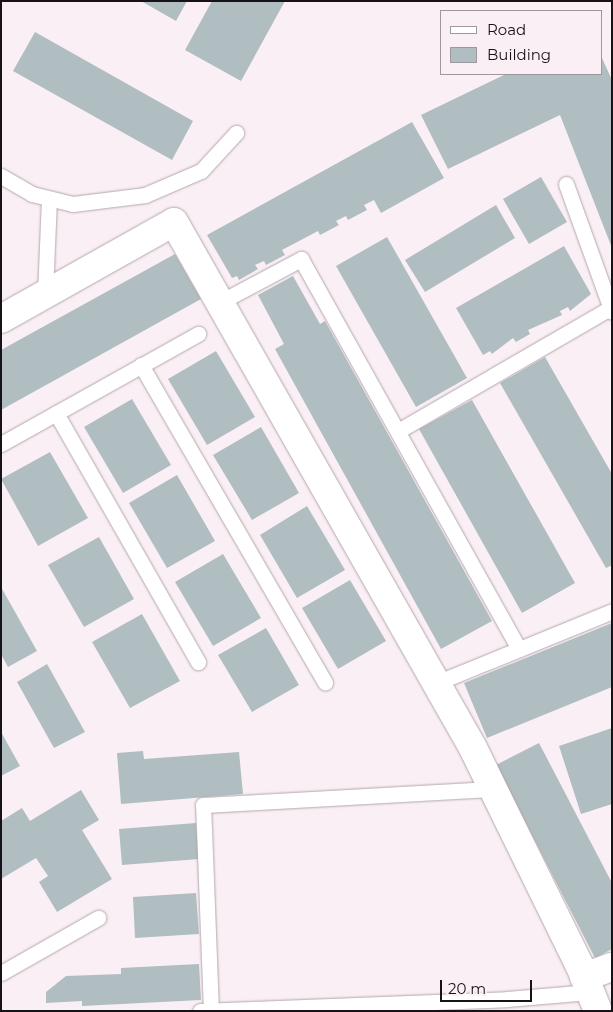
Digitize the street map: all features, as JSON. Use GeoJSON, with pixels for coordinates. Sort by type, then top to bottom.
{"type":"FeatureCollection","features":[{"type":"Feature","properties":{"kind":"street"},"geometry":{"type":"LineString","coordinates":[[1,319],[174,222],[436,683],[493,789],[591,993],[612,967]]}},
{"type":"Feature","properties":{"kind":"lane"},"geometry":{"type":"LineString","coordinates":[[1,176],[49,200],[98,204],[167,189],[201,171],[236,133]]}},
{"type":"Feature","properties":{"kind":"lane"},"geometry":{"type":"LineString","coordinates":[[398,432],[611,310],[566,184]]}},
{"type":"Feature","properties":{"kind":"lane"},"geometry":{"type":"LineString","coordinates":[[45,294],[49,200]]}},
{"type":"Feature","properties":{"kind":"lane"},"geometry":{"type":"LineString","coordinates":[[220,302],[302,259],[518,649]]}},
{"type":"Feature","properties":{"kind":"lane"},"geometry":{"type":"LineString","coordinates":[[1,444],[198,334]]}},
{"type":"Feature","properties":{"kind":"lane"},"geometry":{"type":"LineString","coordinates":[[141,366],[325,682]]}},
{"type":"Feature","properties":{"kind":"lane"},"geometry":{"type":"LineString","coordinates":[[56,413],[198,662]]}},
{"type":"Feature","properties":{"kind":"lane"},"geometry":{"type":"LineString","coordinates":[[436,683],[612,611]]}},
{"type":"Feature","properties":{"kind":"lane"},"geometry":{"type":"LineString","coordinates":[[211,1011],[203,805],[493,789]]}},
{"type":"Feature","properties":{"kind":"lane"},"geometry":{"type":"LineString","coordinates":[[1,973],[98,918]]}},
{"type":"Feature","properties":{"kind":"lane"},"geometry":{"type":"LineString","coordinates":[[200,1011],[507,1000],[591,993]]}},
{"type":"Feature","properties":{"kind":"building"},"geometry":{"type":"Polygon","coordinates":[[[141,1],[187,1],[176,21],[141,1]]]}},
{"type":"Feature","properties":{"kind":"building"},"geometry":{"type":"Polygon","coordinates":[[[212,1],[285,1],[241,81],[185,50],[212,1]]]}},
{"type":"Feature","properties":{"kind":"building"},"geometry":{"type":"Polygon","coordinates":[[[35,32],[193,121],[172,160],[13,71],[35,32]]]}},
{"type":"Feature","properties":{"kind":"building"},"geometry":{"type":"Polygon","coordinates":[[[603,60],[612,80],[612,248],[560,115],[448,169],[421,115],[504,75],[603,75],[603,60]]]}},
{"type":"Feature","properties":{"kind":"building"},"geometry":{"type":"Polygon","coordinates":[[[412,122],[444,178],[381,213],[374,200],[364,205],[367,210],[348,220],[346,216],[336,221],[339,225],[320,235],[318,231],[282,250],[285,255],[266,265],[264,261],[255,265],[258,269],[239,280],[237,276],[232,278],[207,235],[412,122]]]}},
{"type":"Feature","properties":{"kind":"building"},"geometry":{"type":"Polygon","coordinates":[[[541,177],[567,222],[529,244],[503,199],[541,177]]]}},
{"type":"Feature","properties":{"kind":"building"},"geometry":{"type":"Polygon","coordinates":[[[496,205],[515,238],[425,292],[405,260],[496,205]]]}},
{"type":"Feature","properties":{"kind":"building"},"geometry":{"type":"Polygon","coordinates":[[[387,237],[467,378],[416,407],[336,266],[387,237]]]}},
{"type":"Feature","properties":{"kind":"building"},"geometry":{"type":"Polygon","coordinates":[[[564,246],[591,294],[570,311],[568,307],[560,311],[562,315],[528,330],[530,334],[516,342],[513,338],[492,354],[490,351],[483,355],[456,308],[564,246]]]}},
{"type":"Feature","properties":{"kind":"building"},"geometry":{"type":"Polygon","coordinates":[[[175,254],[201,299],[1,410],[1,350],[175,254]]]}},
{"type":"Feature","properties":{"kind":"building"},"geometry":{"type":"Polygon","coordinates":[[[293,276],[320,324],[325,321],[492,621],[441,649],[275,349],[284,344],[258,295],[293,276]]]}},
{"type":"Feature","properties":{"kind":"building"},"geometry":{"type":"Polygon","coordinates":[[[216,351],[255,417],[207,445],[168,379],[216,351]]]}},
{"type":"Feature","properties":{"kind":"building"},"geometry":{"type":"Polygon","coordinates":[[[545,357],[612,474],[612,565],[606,568],[500,383],[545,357]]]}},
{"type":"Feature","properties":{"kind":"building"},"geometry":{"type":"Polygon","coordinates":[[[132,399],[171,465],[123,493],[84,427],[132,399]]]}},
{"type":"Feature","properties":{"kind":"building"},"geometry":{"type":"Polygon","coordinates":[[[472,400],[575,583],[522,613],[419,429],[472,400]]]}},
{"type":"Feature","properties":{"kind":"building"},"geometry":{"type":"Polygon","coordinates":[[[261,427],[299,493],[252,520],[213,455],[261,427]]]}},
{"type":"Feature","properties":{"kind":"building"},"geometry":{"type":"Polygon","coordinates":[[[50,452],[88,518],[38,546],[1,479],[50,452]]]}},
{"type":"Feature","properties":{"kind":"building"},"geometry":{"type":"Polygon","coordinates":[[[177,475],[215,541],[167,568],[129,503],[177,475]]]}},
{"type":"Feature","properties":{"kind":"building"},"geometry":{"type":"Polygon","coordinates":[[[307,506],[345,570],[297,598],[260,535],[307,506]]]}},
{"type":"Feature","properties":{"kind":"building"},"geometry":{"type":"Polygon","coordinates":[[[99,537],[134,599],[84,627],[48,565],[99,537]]]}},
{"type":"Feature","properties":{"kind":"building"},"geometry":{"type":"Polygon","coordinates":[[[223,554],[261,618],[213,646],[175,582],[223,554]]]}},
{"type":"Feature","properties":{"kind":"building"},"geometry":{"type":"Polygon","coordinates":[[[350,580],[386,641],[338,669],[302,608],[350,580]]]}},
{"type":"Feature","properties":{"kind":"building"},"geometry":{"type":"Polygon","coordinates":[[[1,587],[37,651],[8,667],[1,654],[1,587]]]}},
{"type":"Feature","properties":{"kind":"building"},"geometry":{"type":"Polygon","coordinates":[[[142,614],[180,681],[130,708],[92,642],[142,614]]]}},
{"type":"Feature","properties":{"kind":"building"},"geometry":{"type":"Polygon","coordinates":[[[612,623],[612,687],[487,738],[464,683],[612,623]]]}},
{"type":"Feature","properties":{"kind":"building"},"geometry":{"type":"Polygon","coordinates":[[[266,628],[299,685],[252,712],[218,655],[266,628]]]}},
{"type":"Feature","properties":{"kind":"building"},"geometry":{"type":"Polygon","coordinates":[[[47,664],[85,732],[54,748],[17,682],[47,664]]]}},
{"type":"Feature","properties":{"kind":"building"},"geometry":{"type":"Polygon","coordinates":[[[612,728],[612,804],[581,814],[559,746],[612,728]]]}},
{"type":"Feature","properties":{"kind":"building"},"geometry":{"type":"Polygon","coordinates":[[[1,732],[20,766],[1,776],[1,732]]]}},
{"type":"Feature","properties":{"kind":"building"},"geometry":{"type":"Polygon","coordinates":[[[539,743],[612,883],[612,949],[595,958],[496,765],[539,743]]]}},
{"type":"Feature","properties":{"kind":"building"},"geometry":{"type":"Polygon","coordinates":[[[143,751],[144,759],[239,752],[243,794],[121,804],[117,753],[143,751]]]}},
{"type":"Feature","properties":{"kind":"building"},"geometry":{"type":"Polygon","coordinates":[[[81,790],[99,820],[82,830],[112,879],[57,912],[39,882],[48,876],[36,858],[1,879],[1,821],[22,808],[30,821],[81,790]]]}},
{"type":"Feature","properties":{"kind":"building"},"geometry":{"type":"Polygon","coordinates":[[[196,823],[199,859],[122,865],[119,829],[196,823]]]}},
{"type":"Feature","properties":{"kind":"building"},"geometry":{"type":"Polygon","coordinates":[[[196,893],[199,934],[135,938],[133,897],[196,893]]]}},
{"type":"Feature","properties":{"kind":"building"},"geometry":{"type":"Polygon","coordinates":[[[199,964],[201,1000],[82,1006],[82,1001],[46,1003],[46,992],[66,976],[121,974],[121,968],[199,964]]]}}]}
